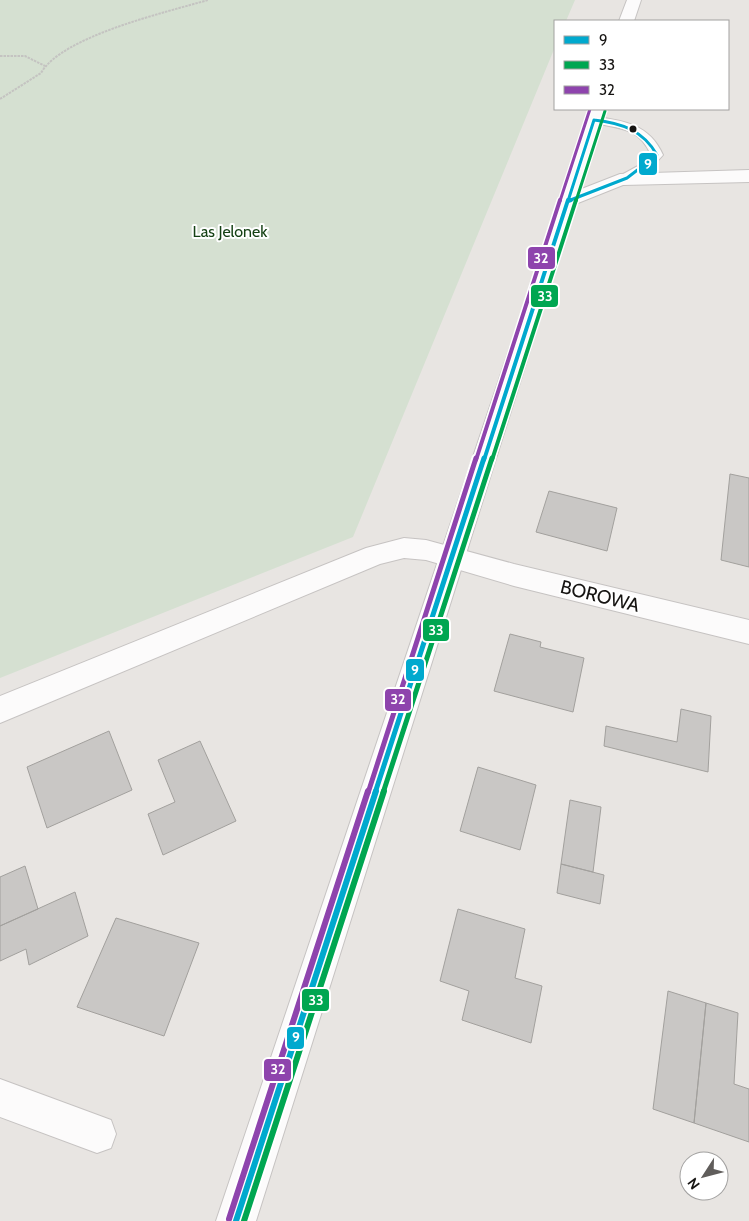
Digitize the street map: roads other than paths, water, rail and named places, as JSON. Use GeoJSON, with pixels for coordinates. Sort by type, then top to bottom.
{"type":"FeatureCollection","features":[{"type":"Feature","properties":{"kind":"street"},"geometry":{"type":"LineString","coordinates":[[627,20],[634,0]]}},
{"type":"Feature","properties":{"kind":"street"},"geometry":{"type":"LineString","coordinates":[[236,1221],[596,114]]}},
{"type":"Feature","properties":{"kind":"street"},"geometry":{"type":"LineString","coordinates":[[568,202],[620,180],[749,176]]}},
{"type":"Feature","properties":{"kind":"street","name":"BOROWA"},"geometry":{"type":"LineString","coordinates":[[0,710],[375,556],[404,548],[426,550],[514,575],[749,632]]}},
{"type":"Feature","properties":{"kind":"street"},"geometry":{"type":"LineString","coordinates":[[0,1098],[97,1134]]}},
{"type":"Feature","properties":{"kind":"lane"},"geometry":{"type":"LineString","coordinates":[[596,114],[634,127],[647,136],[654,145],[657,154],[651,163],[620,180]]}},
{"type":"Feature","properties":{"kind":"park label","name":"Las Jelonek"},"geometry":{"type":"Point","coordinates":[230,231]}}]}
